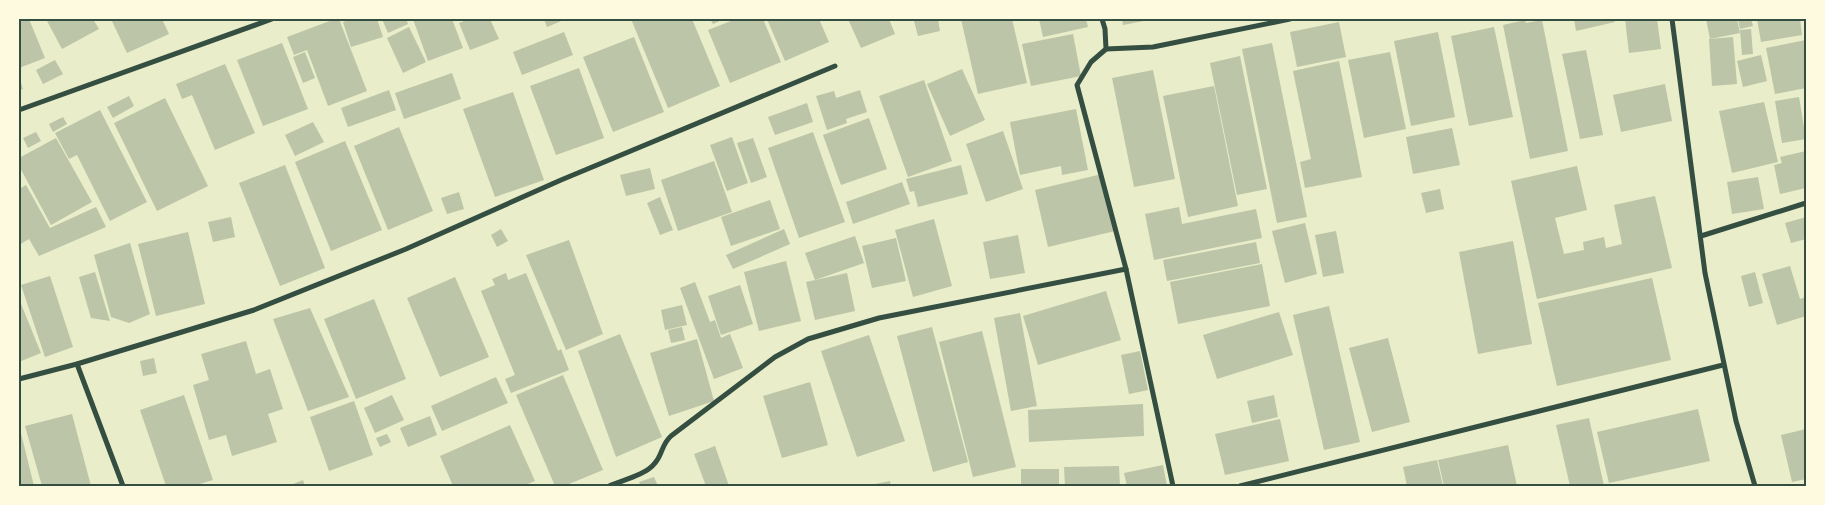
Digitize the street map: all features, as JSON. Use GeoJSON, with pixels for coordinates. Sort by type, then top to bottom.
{"type":"FeatureCollection","features":[{"type":"Feature","properties":{"kind":"street"},"geometry":{"type":"LineString","coordinates":[[19,110],[272,19]]}},
{"type":"Feature","properties":{"kind":"street"},"geometry":{"type":"LineString","coordinates":[[1102,19],[1105,29],[1106,49]]}},
{"type":"Feature","properties":{"kind":"street"},"geometry":{"type":"LineString","coordinates":[[1173,486],[1126,269],[1077,85],[1091,62],[1106,49],[1153,47],[1290,19]]}},
{"type":"Feature","properties":{"kind":"street"},"geometry":{"type":"LineString","coordinates":[[1672,19],[1705,273],[1736,421],[1755,486]]}},
{"type":"Feature","properties":{"kind":"street"},"geometry":{"type":"LineString","coordinates":[[19,378],[77,364],[254,310],[406,249],[561,180],[835,66]]}},
{"type":"Feature","properties":{"kind":"street"},"geometry":{"type":"LineString","coordinates":[[1701,236],[1806,203]]}},
{"type":"Feature","properties":{"kind":"street"},"geometry":{"type":"LineString","coordinates":[[609,486],[646,470],[656,462],[662,446],[671,436],[775,357],[808,339],[880,318],[1126,269]]}},
{"type":"Feature","properties":{"kind":"street"},"geometry":{"type":"LineString","coordinates":[[77,364],[123,486]]}},
{"type":"Feature","properties":{"kind":"street"},"geometry":{"type":"LineString","coordinates":[[1240,486],[1723,365]]}},
{"type":"Feature","properties":{"kind":"building"},"geometry":{"type":"Polygon","coordinates":[[[19,19],[29,19],[45,58],[19,68],[19,19]]]}},
{"type":"Feature","properties":{"kind":"building"},"geometry":{"type":"Polygon","coordinates":[[[46,19],[93,19],[99,29],[62,49],[46,19]]]}},
{"type":"Feature","properties":{"kind":"building"},"geometry":{"type":"Polygon","coordinates":[[[111,19],[162,19],[169,34],[127,53],[111,19]]]}},
{"type":"Feature","properties":{"kind":"building"},"geometry":{"type":"Polygon","coordinates":[[[339,19],[367,91],[328,106],[307,50],[294,55],[287,37],[339,19]]]}},
{"type":"Feature","properties":{"kind":"building"},"geometry":{"type":"Polygon","coordinates":[[[352,19],[377,19],[383,37],[351,47],[343,22],[352,19]]]}},
{"type":"Feature","properties":{"kind":"building"},"geometry":{"type":"Polygon","coordinates":[[[382,19],[406,19],[408,24],[388,33],[382,19]]]}},
{"type":"Feature","properties":{"kind":"building"},"geometry":{"type":"Polygon","coordinates":[[[413,19],[452,19],[463,48],[428,61],[413,19]]]}},
{"type":"Feature","properties":{"kind":"building"},"geometry":{"type":"Polygon","coordinates":[[[469,19],[490,19],[499,39],[470,50],[459,23],[469,19]]]}},
{"type":"Feature","properties":{"kind":"building"},"geometry":{"type":"Polygon","coordinates":[[[544,19],[566,19],[547,27],[544,19]]]}},
{"type":"Feature","properties":{"kind":"building"},"geometry":{"type":"Polygon","coordinates":[[[631,19],[692,19],[720,86],[668,108],[631,19]]]}},
{"type":"Feature","properties":{"kind":"building"},"geometry":{"type":"Polygon","coordinates":[[[710,19],[724,19],[713,24],[710,19]]]}},
{"type":"Feature","properties":{"kind":"building"},"geometry":{"type":"Polygon","coordinates":[[[736,19],[763,19],[781,62],[730,83],[708,30],[736,19]]]}},
{"type":"Feature","properties":{"kind":"building"},"geometry":{"type":"Polygon","coordinates":[[[767,19],[819,19],[829,42],[785,61],[767,19]]]}},
{"type":"Feature","properties":{"kind":"building"},"geometry":{"type":"Polygon","coordinates":[[[848,19],[889,19],[895,34],[861,48],[848,19]]]}},
{"type":"Feature","properties":{"kind":"building"},"geometry":{"type":"Polygon","coordinates":[[[938,19],[940,31],[918,36],[914,21],[938,19]]]}},
{"type":"Feature","properties":{"kind":"building"},"geometry":{"type":"Polygon","coordinates":[[[961,19],[1012,19],[1027,83],[978,94],[961,19]]]}},
{"type":"Feature","properties":{"kind":"building"},"geometry":{"type":"Polygon","coordinates":[[[1039,19],[1086,19],[1088,27],[1043,37],[1039,19]]]}},
{"type":"Feature","properties":{"kind":"building"},"geometry":{"type":"Polygon","coordinates":[[[1122,19],[1149,19],[1149,20],[1123,25],[1122,19]]]}},
{"type":"Feature","properties":{"kind":"building"},"geometry":{"type":"Polygon","coordinates":[[[1574,19],[1614,19],[1615,22],[1576,31],[1574,19]]]}},
{"type":"Feature","properties":{"kind":"building"},"geometry":{"type":"Polygon","coordinates":[[[1625,19],[1657,19],[1661,49],[1629,53],[1625,19]]]}},
{"type":"Feature","properties":{"kind":"building"},"geometry":{"type":"Polygon","coordinates":[[[1706,19],[1737,19],[1740,33],[1710,39],[1706,19]]]}},
{"type":"Feature","properties":{"kind":"building"},"geometry":{"type":"Polygon","coordinates":[[[1738,19],[1751,19],[1753,26],[1740,29],[1738,19]]]}},
{"type":"Feature","properties":{"kind":"building"},"geometry":{"type":"Polygon","coordinates":[[[1757,19],[1800,19],[1802,35],[1761,42],[1757,19]]]}},
{"type":"Feature","properties":{"kind":"building"},"geometry":{"type":"Polygon","coordinates":[[[1525,20],[1526,23],[1542,20],[1568,151],[1530,159],[1503,25],[1525,20]]]}},
{"type":"Feature","properties":{"kind":"building"},"geometry":{"type":"Polygon","coordinates":[[[1339,22],[1346,57],[1297,67],[1290,32],[1339,22]]]}},
{"type":"Feature","properties":{"kind":"building"},"geometry":{"type":"Polygon","coordinates":[[[409,27],[426,62],[403,73],[387,38],[409,27]]]}},
{"type":"Feature","properties":{"kind":"building"},"geometry":{"type":"Polygon","coordinates":[[[1494,27],[1513,117],[1469,126],[1451,36],[1494,27]]]}},
{"type":"Feature","properties":{"kind":"building"},"geometry":{"type":"Polygon","coordinates":[[[1751,29],[1753,54],[1742,55],[1740,30],[1751,29]]]}},
{"type":"Feature","properties":{"kind":"building"},"geometry":{"type":"Polygon","coordinates":[[[564,32],[573,55],[522,75],[513,52],[564,32]]]}},
{"type":"Feature","properties":{"kind":"building"},"geometry":{"type":"Polygon","coordinates":[[[1438,32],[1455,117],[1411,126],[1394,41],[1438,32]]]}},
{"type":"Feature","properties":{"kind":"building"},"geometry":{"type":"Polygon","coordinates":[[[1073,34],[1081,76],[1031,86],[1022,44],[1073,34]]]}},
{"type":"Feature","properties":{"kind":"building"},"geometry":{"type":"Polygon","coordinates":[[[634,37],[664,112],[613,132],[583,57],[634,37]]]}},
{"type":"Feature","properties":{"kind":"building"},"geometry":{"type":"Polygon","coordinates":[[[1733,37],[1737,84],[1712,86],[1709,39],[1733,37]]]}},
{"type":"Feature","properties":{"kind":"building"},"geometry":{"type":"Polygon","coordinates":[[[1806,40],[1806,88],[1775,94],[1766,48],[1806,40]]]}},
{"type":"Feature","properties":{"kind":"building"},"geometry":{"type":"Polygon","coordinates":[[[282,43],[308,109],[263,126],[237,60],[282,43]]]}},
{"type":"Feature","properties":{"kind":"building"},"geometry":{"type":"Polygon","coordinates":[[[1272,43],[1307,217],[1277,223],[1242,49],[1272,43]]]}},
{"type":"Feature","properties":{"kind":"building"},"geometry":{"type":"Polygon","coordinates":[[[1586,50],[1603,135],[1580,139],[1562,54],[1586,50]]]}},
{"type":"Feature","properties":{"kind":"building"},"geometry":{"type":"Polygon","coordinates":[[[305,52],[315,78],[303,83],[293,57],[305,52]]]}},
{"type":"Feature","properties":{"kind":"building"},"geometry":{"type":"Polygon","coordinates":[[[1390,52],[1406,129],[1364,138],[1348,60],[1390,52]]]}},
{"type":"Feature","properties":{"kind":"building"},"geometry":{"type":"Polygon","coordinates":[[[1761,55],[1767,81],[1743,87],[1737,61],[1761,55]]]}},
{"type":"Feature","properties":{"kind":"building"},"geometry":{"type":"Polygon","coordinates":[[[1240,56],[1267,189],[1237,195],[1210,63],[1240,56]]]}},
{"type":"Feature","properties":{"kind":"building"},"geometry":{"type":"Polygon","coordinates":[[[55,60],[63,74],[43,84],[36,70],[55,60]]]}},
{"type":"Feature","properties":{"kind":"building"},"geometry":{"type":"Polygon","coordinates":[[[1339,61],[1362,177],[1305,188],[1300,162],[1311,159],[1293,71],[1339,61]]]}},
{"type":"Feature","properties":{"kind":"building"},"geometry":{"type":"Polygon","coordinates":[[[225,64],[255,133],[215,150],[192,95],[182,99],[176,84],[225,64]]]}},
{"type":"Feature","properties":{"kind":"building"},"geometry":{"type":"Polygon","coordinates":[[[579,68],[604,138],[556,155],[530,86],[579,68]]]}},
{"type":"Feature","properties":{"kind":"building"},"geometry":{"type":"Polygon","coordinates":[[[962,69],[985,120],[950,136],[927,84],[962,69]]]}},
{"type":"Feature","properties":{"kind":"building"},"geometry":{"type":"Polygon","coordinates":[[[1153,70],[1175,179],[1134,187],[1112,78],[1153,70]]]}},
{"type":"Feature","properties":{"kind":"building"},"geometry":{"type":"Polygon","coordinates":[[[452,73],[461,99],[404,119],[395,93],[452,73]]]}},
{"type":"Feature","properties":{"kind":"building"},"geometry":{"type":"Polygon","coordinates":[[[19,77],[23,89],[19,90],[19,77]]]}},
{"type":"Feature","properties":{"kind":"building"},"geometry":{"type":"Polygon","coordinates":[[[924,80],[952,161],[908,177],[879,96],[924,80]]]}},
{"type":"Feature","properties":{"kind":"building"},"geometry":{"type":"Polygon","coordinates":[[[1665,84],[1672,121],[1621,132],[1613,95],[1665,84]]]}},
{"type":"Feature","properties":{"kind":"building"},"geometry":{"type":"Polygon","coordinates":[[[1214,86],[1238,206],[1188,217],[1163,96],[1214,86]]]}},
{"type":"Feature","properties":{"kind":"building"},"geometry":{"type":"Polygon","coordinates":[[[389,90],[396,110],[348,127],[341,108],[389,90]]]}},
{"type":"Feature","properties":{"kind":"building"},"geometry":{"type":"Polygon","coordinates":[[[860,90],[867,112],[846,119],[847,123],[827,130],[816,96],[834,91],[836,98],[860,90]]]}},
{"type":"Feature","properties":{"kind":"building"},"geometry":{"type":"Polygon","coordinates":[[[513,92],[544,180],[495,197],[463,109],[513,92]]]}},
{"type":"Feature","properties":{"kind":"building"},"geometry":{"type":"Polygon","coordinates":[[[129,96],[134,106],[113,118],[107,107],[129,96]]]}},
{"type":"Feature","properties":{"kind":"building"},"geometry":{"type":"Polygon","coordinates":[[[1799,97],[1806,139],[1782,143],[1775,101],[1799,97]]]}},
{"type":"Feature","properties":{"kind":"building"},"geometry":{"type":"Polygon","coordinates":[[[165,98],[208,186],[157,211],[114,123],[165,98]]]}},
{"type":"Feature","properties":{"kind":"building"},"geometry":{"type":"Polygon","coordinates":[[[1764,102],[1778,162],[1732,173],[1719,111],[1764,102]]]}},
{"type":"Feature","properties":{"kind":"building"},"geometry":{"type":"Polygon","coordinates":[[[807,103],[813,122],[775,135],[768,117],[807,103]]]}},
{"type":"Feature","properties":{"kind":"building"},"geometry":{"type":"Polygon","coordinates":[[[1076,109],[1088,170],[1062,175],[1061,166],[1020,175],[1010,122],[1076,109]]]}},
{"type":"Feature","properties":{"kind":"building"},"geometry":{"type":"Polygon","coordinates":[[[100,110],[147,202],[110,221],[77,155],[69,159],[55,133],[100,110]]]}},
{"type":"Feature","properties":{"kind":"building"},"geometry":{"type":"Polygon","coordinates":[[[63,117],[67,124],[53,132],[49,124],[63,117]]]}},
{"type":"Feature","properties":{"kind":"building"},"geometry":{"type":"Polygon","coordinates":[[[869,118],[887,169],[841,185],[823,135],[869,118]]]}},
{"type":"Feature","properties":{"kind":"building"},"geometry":{"type":"Polygon","coordinates":[[[313,122],[324,142],[295,156],[285,135],[313,122]]]}},
{"type":"Feature","properties":{"kind":"building"},"geometry":{"type":"Polygon","coordinates":[[[399,127],[433,211],[388,230],[354,146],[399,127]]]}},
{"type":"Feature","properties":{"kind":"building"},"geometry":{"type":"Polygon","coordinates":[[[1452,128],[1460,165],[1413,174],[1406,137],[1452,128]]]}},
{"type":"Feature","properties":{"kind":"building"},"geometry":{"type":"Polygon","coordinates":[[[1003,131],[1023,189],[986,202],[966,144],[1003,131]]]}},
{"type":"Feature","properties":{"kind":"building"},"geometry":{"type":"Polygon","coordinates":[[[36,132],[41,141],[28,148],[23,138],[36,132]]]}},
{"type":"Feature","properties":{"kind":"building"},"geometry":{"type":"Polygon","coordinates":[[[813,132],[845,222],[799,238],[768,148],[813,132]]]}},
{"type":"Feature","properties":{"kind":"building"},"geometry":{"type":"Polygon","coordinates":[[[732,137],[748,183],[727,191],[710,145],[732,137]]]}},
{"type":"Feature","properties":{"kind":"building"},"geometry":{"type":"Polygon","coordinates":[[[56,138],[92,202],[51,225],[19,166],[19,158],[56,138]]]}},
{"type":"Feature","properties":{"kind":"building"},"geometry":{"type":"Polygon","coordinates":[[[753,138],[767,177],[751,183],[737,143],[753,138]]]}},
{"type":"Feature","properties":{"kind":"building"},"geometry":{"type":"Polygon","coordinates":[[[345,141],[382,230],[331,251],[295,162],[345,141]]]}},
{"type":"Feature","properties":{"kind":"building"},"geometry":{"type":"Polygon","coordinates":[[[1806,151],[1806,188],[1780,194],[1774,165],[1782,163],[1780,157],[1806,151]]]}},
{"type":"Feature","properties":{"kind":"building"},"geometry":{"type":"Polygon","coordinates":[[[714,161],[732,212],[678,231],[661,180],[714,161]]]}},
{"type":"Feature","properties":{"kind":"building"},"geometry":{"type":"Polygon","coordinates":[[[285,165],[325,268],[280,286],[239,183],[285,165]]]}},
{"type":"Feature","properties":{"kind":"building"},"geometry":{"type":"Polygon","coordinates":[[[961,165],[968,194],[918,207],[914,191],[910,192],[906,179],[961,165]]]}},
{"type":"Feature","properties":{"kind":"building"},"geometry":{"type":"Polygon","coordinates":[[[1577,166],[1587,210],[1555,218],[1564,254],[1584,250],[1583,242],[1604,237],[1606,248],[1622,244],[1614,205],[1655,196],[1672,268],[1537,299],[1511,181],[1577,166]]]}},
{"type":"Feature","properties":{"kind":"building"},"geometry":{"type":"Polygon","coordinates":[[[650,168],[655,189],[626,196],[620,175],[650,168]]]}},
{"type":"Feature","properties":{"kind":"building"},"geometry":{"type":"Polygon","coordinates":[[[1102,174],[1115,231],[1048,247],[1035,190],[1102,174]]]}},
{"type":"Feature","properties":{"kind":"building"},"geometry":{"type":"Polygon","coordinates":[[[1758,177],[1764,209],[1732,214],[1727,182],[1758,177]]]}},
{"type":"Feature","properties":{"kind":"building"},"geometry":{"type":"Polygon","coordinates":[[[902,182],[910,204],[853,224],[846,202],[902,182]]]}},
{"type":"Feature","properties":{"kind":"building"},"geometry":{"type":"Polygon","coordinates":[[[26,185],[50,228],[96,207],[106,227],[39,256],[29,239],[19,245],[19,189],[26,185]]]}},
{"type":"Feature","properties":{"kind":"building"},"geometry":{"type":"Polygon","coordinates":[[[1440,189],[1444,209],[1426,213],[1421,193],[1440,189]]]}},
{"type":"Feature","properties":{"kind":"building"},"geometry":{"type":"Polygon","coordinates":[[[459,192],[464,209],[447,214],[441,198],[459,192]]]}},
{"type":"Feature","properties":{"kind":"building"},"geometry":{"type":"Polygon","coordinates":[[[660,197],[673,230],[660,235],[647,203],[660,197]]]}},
{"type":"Feature","properties":{"kind":"building"},"geometry":{"type":"Polygon","coordinates":[[[770,200],[780,229],[731,246],[721,217],[770,200]]]}},
{"type":"Feature","properties":{"kind":"building"},"geometry":{"type":"Polygon","coordinates":[[[1179,207],[1182,224],[1256,209],[1262,238],[1154,260],[1145,214],[1179,207]]]}},
{"type":"Feature","properties":{"kind":"building"},"geometry":{"type":"Polygon","coordinates":[[[231,217],[235,237],[213,242],[208,222],[231,217]]]}},
{"type":"Feature","properties":{"kind":"building"},"geometry":{"type":"Polygon","coordinates":[[[1806,217],[1806,239],[1791,243],[1785,223],[1806,217]]]}},
{"type":"Feature","properties":{"kind":"building"},"geometry":{"type":"Polygon","coordinates":[[[934,219],[952,286],[913,297],[895,230],[934,219]]]}},
{"type":"Feature","properties":{"kind":"building"},"geometry":{"type":"Polygon","coordinates":[[[1305,223],[1317,274],[1285,283],[1272,231],[1305,223]]]}},
{"type":"Feature","properties":{"kind":"building"},"geometry":{"type":"Polygon","coordinates":[[[501,229],[508,241],[497,247],[491,235],[501,229]]]}},
{"type":"Feature","properties":{"kind":"building"},"geometry":{"type":"Polygon","coordinates":[[[784,229],[790,244],[733,269],[726,255],[784,229]]]}},
{"type":"Feature","properties":{"kind":"building"},"geometry":{"type":"Polygon","coordinates":[[[1336,231],[1344,273],[1323,277],[1315,235],[1336,231]]]}},
{"type":"Feature","properties":{"kind":"building"},"geometry":{"type":"Polygon","coordinates":[[[188,232],[205,304],[156,316],[138,244],[188,232]]]}},
{"type":"Feature","properties":{"kind":"building"},"geometry":{"type":"Polygon","coordinates":[[[1018,235],[1025,273],[990,279],[983,242],[1018,235]]]}},
{"type":"Feature","properties":{"kind":"building"},"geometry":{"type":"Polygon","coordinates":[[[855,236],[864,263],[815,280],[805,253],[855,236]]]}},
{"type":"Feature","properties":{"kind":"building"},"geometry":{"type":"Polygon","coordinates":[[[896,238],[906,281],[872,288],[862,246],[896,238]]]}},
{"type":"Feature","properties":{"kind":"building"},"geometry":{"type":"Polygon","coordinates":[[[569,240],[603,334],[566,350],[526,255],[569,240]]]}},
{"type":"Feature","properties":{"kind":"building"},"geometry":{"type":"Polygon","coordinates":[[[1513,241],[1532,344],[1478,354],[1459,252],[1513,241]]]}},
{"type":"Feature","properties":{"kind":"building"},"geometry":{"type":"Polygon","coordinates":[[[1256,242],[1260,263],[1167,281],[1163,260],[1256,242]]]}},
{"type":"Feature","properties":{"kind":"building"},"geometry":{"type":"Polygon","coordinates":[[[130,243],[150,314],[129,323],[111,317],[94,255],[130,243]]]}},
{"type":"Feature","properties":{"kind":"building"},"geometry":{"type":"Polygon","coordinates":[[[786,261],[801,321],[759,331],[744,272],[786,261]]]}},
{"type":"Feature","properties":{"kind":"building"},"geometry":{"type":"Polygon","coordinates":[[[1262,264],[1270,306],[1178,324],[1170,282],[1262,264]]]}},
{"type":"Feature","properties":{"kind":"building"},"geometry":{"type":"Polygon","coordinates":[[[1790,266],[1800,299],[1806,297],[1806,316],[1777,325],[1762,274],[1790,266]]]}},
{"type":"Feature","properties":{"kind":"building"},"geometry":{"type":"Polygon","coordinates":[[[95,272],[110,321],[91,318],[79,277],[95,272]]]}},
{"type":"Feature","properties":{"kind":"building"},"geometry":{"type":"Polygon","coordinates":[[[1755,272],[1763,303],[1749,307],[1741,276],[1755,272]]]}},
{"type":"Feature","properties":{"kind":"building"},"geometry":{"type":"Polygon","coordinates":[[[506,273],[508,280],[526,273],[558,351],[561,349],[569,370],[511,393],[505,379],[515,375],[481,291],[495,285],[492,279],[506,273]]]}},
{"type":"Feature","properties":{"kind":"building"},"geometry":{"type":"Polygon","coordinates":[[[847,273],[855,311],[815,320],[806,282],[847,273]]]}},
{"type":"Feature","properties":{"kind":"building"},"geometry":{"type":"Polygon","coordinates":[[[50,276],[73,347],[45,357],[21,285],[50,276]]]}},
{"type":"Feature","properties":{"kind":"building"},"geometry":{"type":"Polygon","coordinates":[[[455,277],[489,357],[440,377],[407,298],[455,277]]]}},
{"type":"Feature","properties":{"kind":"building"},"geometry":{"type":"Polygon","coordinates":[[[1652,278],[1671,360],[1557,386],[1538,303],[1652,278]]]}},
{"type":"Feature","properties":{"kind":"building"},"geometry":{"type":"Polygon","coordinates":[[[695,282],[710,322],[715,320],[721,338],[730,334],[743,368],[714,379],[680,288],[695,282]]]}},
{"type":"Feature","properties":{"kind":"building"},"geometry":{"type":"Polygon","coordinates":[[[740,285],[753,324],[721,335],[708,296],[740,285]]]}},
{"type":"Feature","properties":{"kind":"building"},"geometry":{"type":"Polygon","coordinates":[[[1106,291],[1121,340],[1038,365],[1023,316],[1106,291]]]}},
{"type":"Feature","properties":{"kind":"building"},"geometry":{"type":"Polygon","coordinates":[[[19,299],[41,353],[19,362],[19,299]]]}},
{"type":"Feature","properties":{"kind":"building"},"geometry":{"type":"Polygon","coordinates":[[[374,299],[406,379],[356,399],[324,319],[374,299]]]}},
{"type":"Feature","properties":{"kind":"building"},"geometry":{"type":"Polygon","coordinates":[[[682,305],[687,325],[665,330],[661,310],[682,305]]]}},
{"type":"Feature","properties":{"kind":"building"},"geometry":{"type":"Polygon","coordinates":[[[1329,306],[1360,442],[1324,450],[1293,315],[1329,306]]]}},
{"type":"Feature","properties":{"kind":"building"},"geometry":{"type":"Polygon","coordinates":[[[310,308],[349,397],[308,411],[273,319],[310,308]]]}},
{"type":"Feature","properties":{"kind":"building"},"geometry":{"type":"Polygon","coordinates":[[[1279,312],[1293,355],[1217,379],[1203,335],[1279,312]]]}},
{"type":"Feature","properties":{"kind":"building"},"geometry":{"type":"Polygon","coordinates":[[[1020,313],[1037,406],[1011,411],[994,318],[1020,313]]]}},
{"type":"Feature","properties":{"kind":"building"},"geometry":{"type":"Polygon","coordinates":[[[682,327],[685,340],[671,343],[668,330],[682,327]]]}},
{"type":"Feature","properties":{"kind":"building"},"geometry":{"type":"Polygon","coordinates":[[[932,327],[968,462],[933,472],[897,336],[932,327]]]}},
{"type":"Feature","properties":{"kind":"building"},"geometry":{"type":"Polygon","coordinates":[[[982,331],[1016,467],[973,477],[939,342],[982,331]]]}},
{"type":"Feature","properties":{"kind":"building"},"geometry":{"type":"Polygon","coordinates":[[[620,334],[662,437],[616,457],[578,351],[620,334]]]}},
{"type":"Feature","properties":{"kind":"building"},"geometry":{"type":"Polygon","coordinates":[[[869,335],[905,441],[857,457],[821,351],[869,335]]]}},
{"type":"Feature","properties":{"kind":"building"},"geometry":{"type":"Polygon","coordinates":[[[1388,338],[1410,422],[1372,432],[1349,348],[1388,338]]]}},
{"type":"Feature","properties":{"kind":"building"},"geometry":{"type":"Polygon","coordinates":[[[697,339],[714,401],[669,416],[650,353],[697,339]]]}},
{"type":"Feature","properties":{"kind":"building"},"geometry":{"type":"Polygon","coordinates":[[[246,341],[256,374],[270,369],[283,409],[268,414],[277,442],[232,456],[226,435],[209,440],[193,385],[209,380],[201,354],[246,341]]]}},
{"type":"Feature","properties":{"kind":"building"},"geometry":{"type":"Polygon","coordinates":[[[1140,351],[1148,390],[1129,394],[1121,355],[1140,351]]]}},
{"type":"Feature","properties":{"kind":"building"},"geometry":{"type":"Polygon","coordinates":[[[154,358],[157,373],[143,376],[140,361],[154,358]]]}},
{"type":"Feature","properties":{"kind":"building"},"geometry":{"type":"Polygon","coordinates":[[[563,375],[603,470],[564,486],[555,486],[516,395],[563,375]]]}},
{"type":"Feature","properties":{"kind":"building"},"geometry":{"type":"Polygon","coordinates":[[[496,377],[508,403],[442,431],[431,406],[496,377]]]}},
{"type":"Feature","properties":{"kind":"building"},"geometry":{"type":"Polygon","coordinates":[[[810,382],[828,445],[782,458],[763,396],[810,382]]]}},
{"type":"Feature","properties":{"kind":"building"},"geometry":{"type":"Polygon","coordinates":[[[184,395],[213,480],[193,486],[166,486],[140,410],[184,395]]]}},
{"type":"Feature","properties":{"kind":"building"},"geometry":{"type":"Polygon","coordinates":[[[392,395],[404,420],[375,433],[364,408],[392,395]]]}},
{"type":"Feature","properties":{"kind":"building"},"geometry":{"type":"Polygon","coordinates":[[[1274,395],[1278,417],[1252,423],[1247,401],[1274,395]]]}},
{"type":"Feature","properties":{"kind":"building"},"geometry":{"type":"Polygon","coordinates":[[[354,401],[373,455],[329,471],[310,417],[354,401]]]}},
{"type":"Feature","properties":{"kind":"building"},"geometry":{"type":"Polygon","coordinates":[[[1143,404],[1144,436],[1029,442],[1028,410],[1143,404]]]}},
{"type":"Feature","properties":{"kind":"building"},"geometry":{"type":"Polygon","coordinates":[[[1698,409],[1710,461],[1609,483],[1597,432],[1698,409]]]}},
{"type":"Feature","properties":{"kind":"building"},"geometry":{"type":"Polygon","coordinates":[[[72,414],[91,486],[42,486],[25,426],[72,414]]]}},
{"type":"Feature","properties":{"kind":"building"},"geometry":{"type":"Polygon","coordinates":[[[430,416],[437,435],[408,447],[400,428],[430,416]]]}},
{"type":"Feature","properties":{"kind":"building"},"geometry":{"type":"Polygon","coordinates":[[[1589,418],[1604,486],[1570,486],[1556,425],[1589,418]]]}},
{"type":"Feature","properties":{"kind":"building"},"geometry":{"type":"Polygon","coordinates":[[[1280,419],[1289,461],[1225,475],[1215,434],[1280,419]]]}},
{"type":"Feature","properties":{"kind":"building"},"geometry":{"type":"Polygon","coordinates":[[[19,425],[34,486],[19,486],[19,425]]]}},
{"type":"Feature","properties":{"kind":"building"},"geometry":{"type":"Polygon","coordinates":[[[510,425],[535,481],[523,486],[453,486],[440,456],[510,425]]]}},
{"type":"Feature","properties":{"kind":"building"},"geometry":{"type":"Polygon","coordinates":[[[1806,429],[1806,479],[1792,482],[1781,435],[1806,429]]]}},
{"type":"Feature","properties":{"kind":"building"},"geometry":{"type":"Polygon","coordinates":[[[387,434],[391,442],[380,447],[376,438],[387,434]]]}},
{"type":"Feature","properties":{"kind":"building"},"geometry":{"type":"Polygon","coordinates":[[[1508,445],[1517,486],[1444,486],[1438,460],[1508,445]]]}},
{"type":"Feature","properties":{"kind":"building"},"geometry":{"type":"Polygon","coordinates":[[[715,446],[729,486],[706,486],[694,454],[715,446]]]}},
{"type":"Feature","properties":{"kind":"building"},"geometry":{"type":"Polygon","coordinates":[[[1437,460],[1443,486],[1407,486],[1403,467],[1437,460]]]}},
{"type":"Feature","properties":{"kind":"building"},"geometry":{"type":"Polygon","coordinates":[[[1163,465],[1167,486],[1127,486],[1124,473],[1163,465]]]}},
{"type":"Feature","properties":{"kind":"building"},"geometry":{"type":"Polygon","coordinates":[[[1119,466],[1120,486],[1065,486],[1064,467],[1119,466]]]}},
{"type":"Feature","properties":{"kind":"building"},"geometry":{"type":"Polygon","coordinates":[[[1021,469],[1059,469],[1059,486],[1021,486],[1021,469]]]}},
{"type":"Feature","properties":{"kind":"building"},"geometry":{"type":"Polygon","coordinates":[[[654,477],[658,486],[641,486],[639,482],[654,477]]]}},
{"type":"Feature","properties":{"kind":"building"},"geometry":{"type":"Polygon","coordinates":[[[303,480],[305,486],[288,486],[303,480]]]}},
{"type":"Feature","properties":{"kind":"building"},"geometry":{"type":"Polygon","coordinates":[[[890,481],[891,486],[870,485],[890,481]]]}}]}
